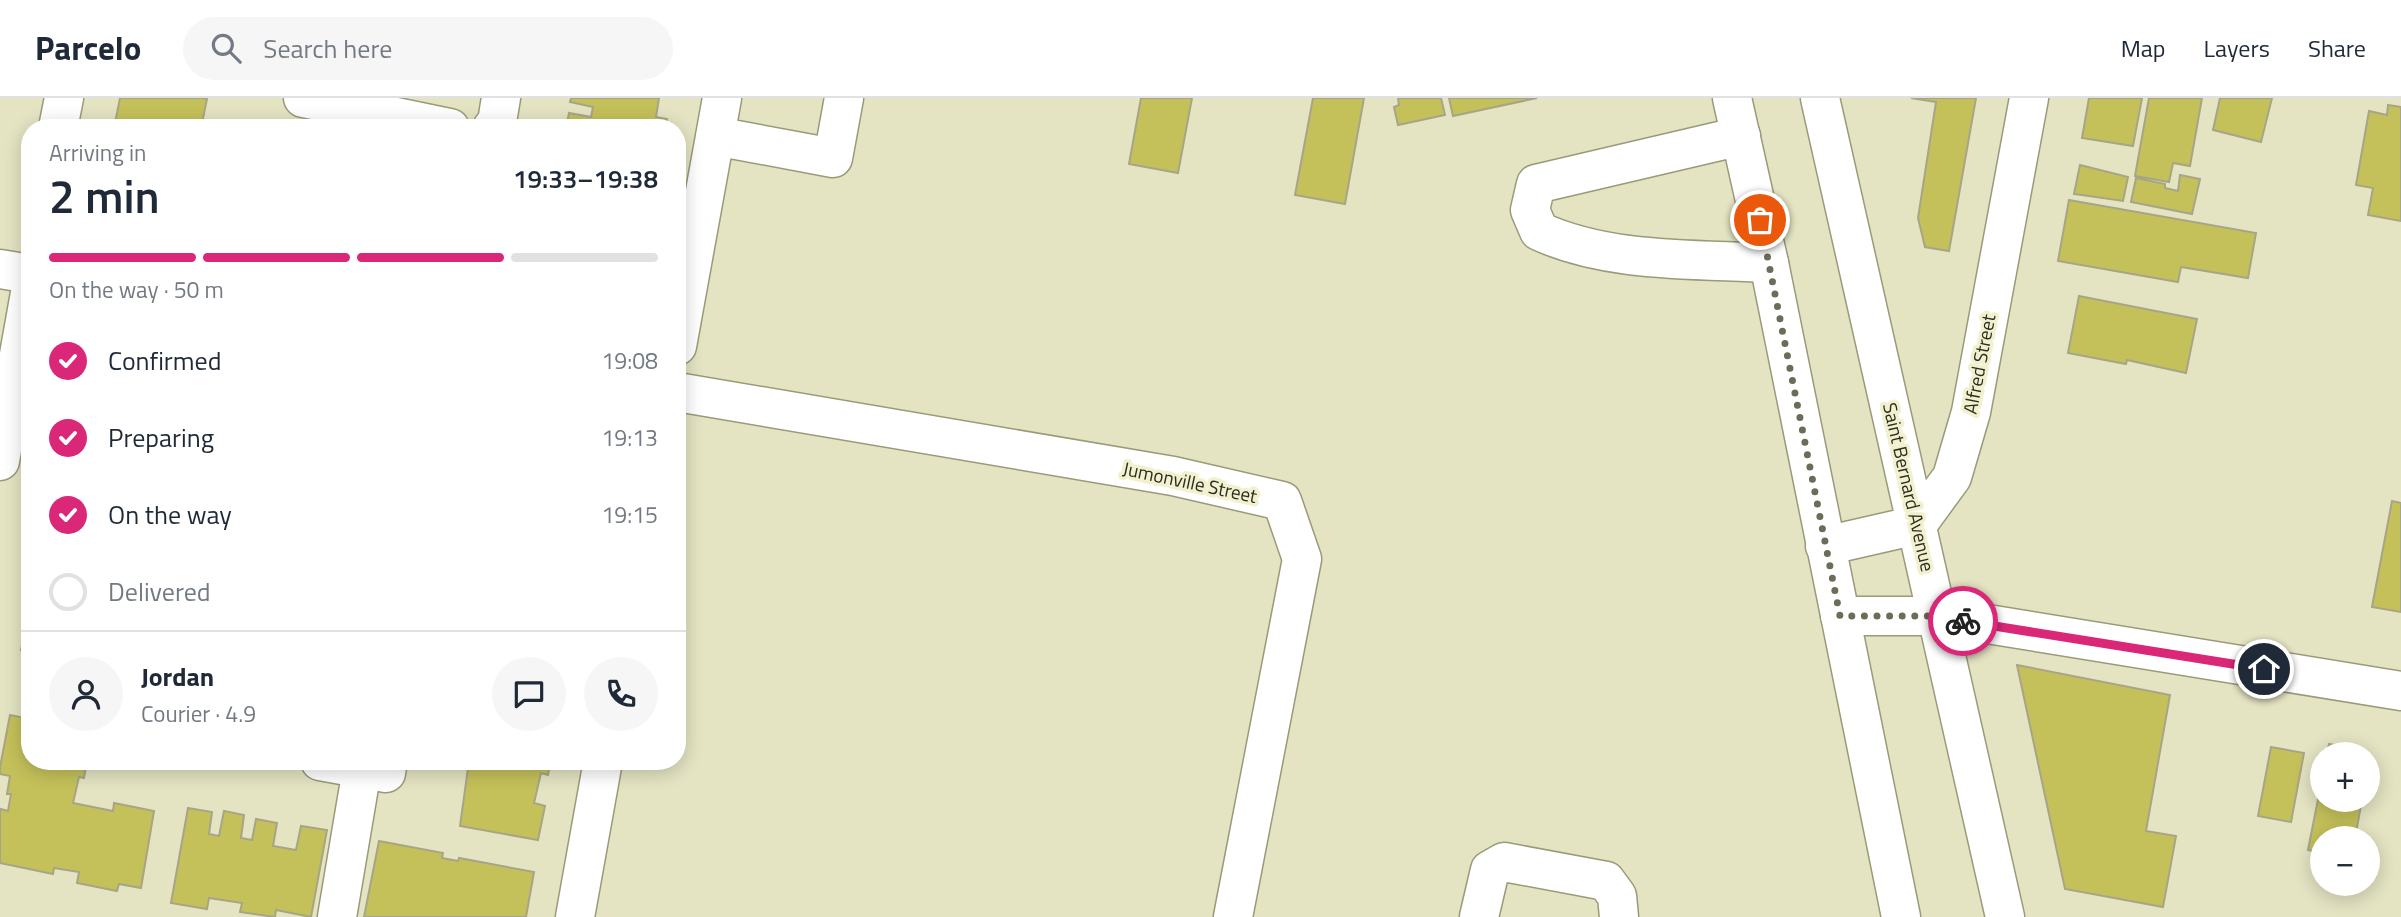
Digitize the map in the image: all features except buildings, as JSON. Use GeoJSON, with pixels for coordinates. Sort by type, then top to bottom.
{"type":"FeatureCollection","features":[{"type":"Feature","properties":{"kind":"street"},"geometry":{"type":"LineString","coordinates":[[60,119],[64,98]]}},
{"type":"Feature","properties":{"kind":"street"},"geometry":{"type":"LineString","coordinates":[[303,98],[406,119]]}},
{"type":"Feature","properties":{"kind":"street"},"geometry":{"type":"LineString","coordinates":[[498,119],[501,98]]}},
{"type":"Feature","properties":{"kind":"street"},"geometry":{"type":"LineString","coordinates":[[686,296],[722,98]]}},
{"type":"Feature","properties":{"kind":"street"},"geometry":{"type":"LineString","coordinates":[[715,136],[833,158],[845,98]]}},
{"type":"Feature","properties":{"kind":"street"},"geometry":{"type":"LineString","coordinates":[[1732,98],[1769,262],[1901,917]]}},
{"type":"Feature","properties":{"kind":"street","name":"Saint Bernard Avenue"},"geometry":{"type":"LineString","coordinates":[[1820,98],[2005,917]]}},
{"type":"Feature","properties":{"kind":"street","name":"Alfred Street"},"geometry":{"type":"LineString","coordinates":[[1917,525],[1952,477],[1971,412],[2029,98]]}},
{"type":"Feature","properties":{"kind":"street"},"geometry":{"type":"LineString","coordinates":[[1741,136],[1536,184],[1531,210],[1539,231],[1568,244],[1656,257],[1769,262]]}},
{"type":"Feature","properties":{"kind":"street"},"geometry":{"type":"LineString","coordinates":[[0,269],[21,272]]}},
{"type":"Feature","properties":{"kind":"street"},"geometry":{"type":"LineString","coordinates":[[0,460],[21,343]]}},
{"type":"Feature","properties":{"kind":"street","name":"Jumonville Street"},"geometry":{"type":"LineString","coordinates":[[686,394],[1174,476],[1282,501],[1302,559],[1233,917]]}},
{"type":"Feature","properties":{"kind":"street"},"geometry":{"type":"LineString","coordinates":[[1825,546],[1917,525]]}},
{"type":"Feature","properties":{"kind":"street"},"geometry":{"type":"LineString","coordinates":[[1840,616],[1938,616],[2401,691]]}},
{"type":"Feature","properties":{"kind":"street"},"geometry":{"type":"LineString","coordinates":[[337,917],[374,770]]}},
{"type":"Feature","properties":{"kind":"street"},"geometry":{"type":"LineString","coordinates":[[575,917],[601,770]]}},
{"type":"Feature","properties":{"kind":"street"},"geometry":{"type":"LineString","coordinates":[[1479,917],[1490,870],[1504,862],[1606,881],[1617,896],[1619,917]]}},
{"type":"Feature","properties":{"kind":"way so far"},"geometry":{"type":"LineString","coordinates":[[1760,220],[1840,616],[1938,616],[1963,621]]}},
{"type":"Feature","properties":{"kind":"route"},"geometry":{"type":"LineString","coordinates":[[1963,621],[2264,669]]}}]}
